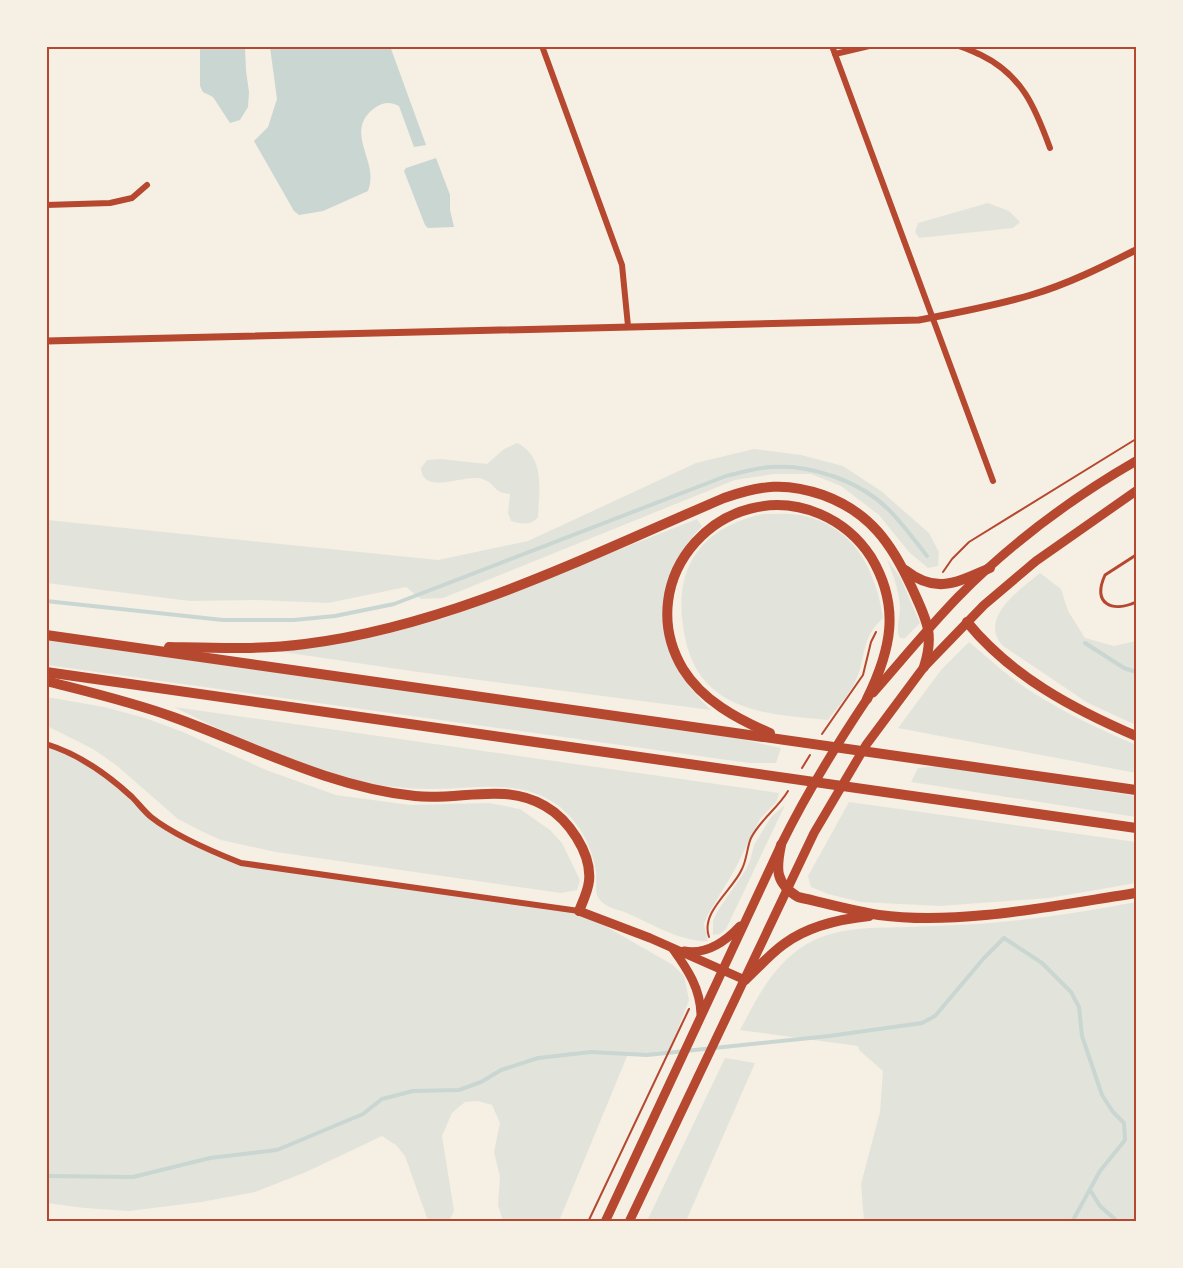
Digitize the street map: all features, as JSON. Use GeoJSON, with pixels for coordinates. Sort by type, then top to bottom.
{"type":"FeatureCollection","features":[{"type":"Feature","properties":{"kind":"highway"},"geometry":{"type":"LineString","coordinates":[[128,647],[271,647],[305,644],[380,630],[449,611],[501,593],[724,498],[756,488],[790,486],[809,490],[844,503],[867,519],[878,531],[903,568],[929,630],[930,650],[924,667]]}},
{"type":"Feature","properties":{"kind":"highway"},"geometry":{"type":"LineString","coordinates":[[784,739],[724,710],[708,696],[683,669],[669,627],[670,594],[680,562],[695,542],[711,527],[728,516],[770,505],[805,508],[826,516],[846,528],[862,544],[878,570],[886,591],[891,624],[884,660],[867,699]]}},
{"type":"Feature","properties":{"kind":"highway"},"geometry":{"type":"LineString","coordinates":[[903,568],[919,580],[939,586],[990,568]]}},
{"type":"Feature","properties":{"kind":"highway"},"geometry":{"type":"LineString","coordinates":[[966,622],[1000,658],[1021,673],[1072,706],[1137,736]]}},
{"type":"Feature","properties":{"kind":"highway"},"geometry":{"type":"LineString","coordinates":[[46,635],[1137,790]]}},
{"type":"Feature","properties":{"kind":"highway"},"geometry":{"type":"LineString","coordinates":[[46,672],[1137,828]]}},
{"type":"Feature","properties":{"kind":"highway"},"geometry":{"type":"LineString","coordinates":[[46,681],[117,699],[174,717],[266,755],[353,784],[415,796],[441,797],[501,793],[524,797],[545,806],[561,818],[585,854],[589,881],[579,911]]}},
{"type":"Feature","properties":{"kind":"highway"},"geometry":{"type":"LineString","coordinates":[[781,845],[777,864],[787,890],[798,897],[880,915]]}},
{"type":"Feature","properties":{"kind":"highway"},"geometry":{"type":"LineString","coordinates":[[745,980],[784,944],[805,932],[839,920],[880,915],[942,917],[998,914],[1137,892]]}},
{"type":"Feature","properties":{"kind":"main road"},"geometry":{"type":"LineString","coordinates":[[605,1221],[805,796],[867,699],[959,596],[990,568],[1044,523],[1087,492],[1137,461]]}},
{"type":"Feature","properties":{"kind":"main road"},"geometry":{"type":"LineString","coordinates":[[629,1221],[814,833],[866,745],[924,667],[984,605],[1049,550],[1137,491]]}},
{"type":"Feature","properties":{"kind":"main road"},"geometry":{"type":"LineString","coordinates":[[579,911],[650,938],[745,980]]}},
{"type":"Feature","properties":{"kind":"main road"},"geometry":{"type":"LineString","coordinates":[[673,949],[692,953],[713,947],[725,941],[747,920]]}},
{"type":"Feature","properties":{"kind":"main road"},"geometry":{"type":"LineString","coordinates":[[673,949],[694,980],[701,1002],[701,1015]]}},
{"type":"Feature","properties":{"kind":"street"},"geometry":{"type":"LineString","coordinates":[[542,46],[622,265],[628,326]]}},
{"type":"Feature","properties":{"kind":"street"},"geometry":{"type":"LineString","coordinates":[[832,46],[993,480]]}},
{"type":"Feature","properties":{"kind":"street"},"geometry":{"type":"LineString","coordinates":[[834,54],[869,46]]}},
{"type":"Feature","properties":{"kind":"street"},"geometry":{"type":"LineString","coordinates":[[959,46],[998,64],[1023,89],[1035,108],[1050,148]]}},
{"type":"Feature","properties":{"kind":"street"},"geometry":{"type":"LineString","coordinates":[[979,46],[979,54]]}},
{"type":"Feature","properties":{"kind":"street"},"geometry":{"type":"LineString","coordinates":[[46,205],[110,203],[132,198],[147,185]]}},
{"type":"Feature","properties":{"kind":"street"},"geometry":{"type":"LineString","coordinates":[[46,341],[895,321],[931,317],[1031,295],[1086,275],[1137,250]]}},
{"type":"Feature","properties":{"kind":"street"},"geometry":{"type":"LineString","coordinates":[[46,744],[67,750],[93,765],[130,795],[152,818],[210,851],[242,863],[579,911]]}},
{"type":"Feature","properties":{"kind":"lane"},"geometry":{"type":"LineString","coordinates":[[1137,555],[1105,575],[1100,589],[1104,600],[1113,607],[1126,607],[1137,602]]}},
{"type":"Feature","properties":{"kind":"path"},"geometry":{"type":"LineString","coordinates":[[588,1221],[678,1032]]}},
{"type":"Feature","properties":{"kind":"shaded area"},"geometry":{"type":"Polygon","coordinates":[[[390,46],[426,145],[414,147],[399,106],[388,103],[379,105],[366,116],[362,126],[364,147],[370,169],[371,180],[368,191],[323,211],[299,215],[294,211],[254,141],[268,127],[277,99],[270,47],[390,46]]]}},
{"type":"Feature","properties":{"kind":"shaded area"},"geometry":{"type":"Polygon","coordinates":[[[200,47],[245,47],[248,107],[240,120],[230,123],[213,97],[203,92],[200,86],[200,47]]]}},
{"type":"Feature","properties":{"kind":"shaded area"},"geometry":{"type":"Polygon","coordinates":[[[436,158],[450,195],[450,210],[454,227],[428,228],[425,225],[404,171],[406,168],[436,158]]]}},
{"type":"Feature","properties":{"kind":"shaded area"},"geometry":{"type":"Polygon","coordinates":[[[988,203],[1009,211],[1020,222],[1013,228],[919,238],[915,232],[918,223],[988,203]]]}},
{"type":"Feature","properties":{"kind":"shaded area"},"geometry":{"type":"Polygon","coordinates":[[[517,443],[533,457],[539,475],[538,517],[529,523],[511,521],[508,513],[510,494],[500,491],[482,479],[437,483],[423,477],[421,468],[427,460],[440,459],[487,464],[504,449],[517,443]]]}},
{"type":"Feature","properties":{"kind":"shaded area"},"geometry":{"type":"Polygon","coordinates":[[[754,449],[801,455],[843,466],[881,491],[929,533],[939,552],[938,566],[928,568],[909,552],[879,515],[841,486],[811,474],[774,474],[735,480],[443,598],[421,599],[406,587],[328,603],[256,600],[190,601],[47,583],[47,520],[438,560],[528,541],[696,463],[754,449]]]}},
{"type":"Feature","properties":{"kind":"shaded area"},"geometry":{"type":"Polygon","coordinates":[[[763,514],[800,515],[834,528],[859,552],[875,583],[883,618],[867,641],[859,673],[852,687],[828,720],[751,709],[723,696],[705,681],[695,667],[686,643],[681,604],[683,585],[697,552],[724,528],[763,514]]]}},
{"type":"Feature","properties":{"kind":"shaded area"},"geometry":{"type":"Polygon","coordinates":[[[697,519],[702,526],[682,551],[668,581],[666,622],[670,648],[679,671],[711,710],[269,650],[350,641],[387,634],[445,618],[697,519]]]}},
{"type":"Feature","properties":{"kind":"shaded area"},"geometry":{"type":"Polygon","coordinates":[[[887,559],[900,577],[920,623],[904,639],[899,637],[898,633],[900,607],[887,559]]]}},
{"type":"Feature","properties":{"kind":"shaded area"},"geometry":{"type":"Polygon","coordinates":[[[1040,573],[1061,589],[1068,611],[1085,638],[1114,646],[1136,641],[1136,725],[1088,703],[1003,646],[996,635],[995,625],[998,615],[1005,605],[1040,573]]]}},
{"type":"Feature","properties":{"kind":"shaded area"},"geometry":{"type":"Polygon","coordinates":[[[47,640],[741,739],[781,748],[776,763],[749,763],[47,665],[47,640]]]}},
{"type":"Feature","properties":{"kind":"shaded area"},"geometry":{"type":"Polygon","coordinates":[[[969,642],[1016,681],[1045,700],[1136,745],[1136,773],[898,728],[941,670],[969,642]]]}},
{"type":"Feature","properties":{"kind":"shaded area"},"geometry":{"type":"Polygon","coordinates":[[[47,697],[104,707],[145,718],[183,732],[266,770],[336,795],[410,805],[489,803],[520,809],[550,830],[562,843],[580,880],[577,890],[561,893],[276,852],[221,840],[178,819],[116,765],[93,749],[47,726],[47,697]]]}},
{"type":"Feature","properties":{"kind":"shaded area"},"geometry":{"type":"Polygon","coordinates":[[[174,707],[779,793],[777,801],[760,819],[734,871],[707,916],[704,924],[708,941],[698,941],[667,932],[602,902],[596,892],[594,862],[583,834],[564,810],[542,796],[511,788],[432,789],[355,780],[286,758],[174,707]]]}},
{"type":"Feature","properties":{"kind":"shaded area"},"geometry":{"type":"Polygon","coordinates":[[[47,746],[93,765],[158,821],[210,851],[261,866],[579,911],[673,965],[684,976],[689,1000],[668,1054],[628,1054],[559,1221],[503,1221],[498,1205],[500,1177],[494,1152],[500,1123],[492,1105],[478,1101],[465,1102],[452,1113],[442,1136],[454,1211],[449,1221],[431,1221],[427,1218],[405,1156],[396,1145],[382,1136],[306,1172],[255,1192],[201,1202],[129,1211],[47,1203],[47,746]]]}},
{"type":"Feature","properties":{"kind":"shaded area"},"geometry":{"type":"Polygon","coordinates":[[[936,766],[1136,796],[1136,817],[911,782],[918,768],[936,766]]]}},
{"type":"Feature","properties":{"kind":"shaded area"},"geometry":{"type":"Polygon","coordinates":[[[849,802],[1136,842],[1136,883],[1049,898],[940,906],[861,902],[828,894],[811,887],[808,876],[849,802]]]}},
{"type":"Feature","properties":{"kind":"shaded area"},"geometry":{"type":"Polygon","coordinates":[[[785,805],[726,929],[720,934],[713,935],[713,921],[717,912],[745,871],[754,845],[771,817],[785,805]]]}},
{"type":"Feature","properties":{"kind":"shaded area"},"geometry":{"type":"Polygon","coordinates":[[[1136,902],[1136,1221],[864,1221],[861,1184],[880,1112],[883,1071],[859,1050],[858,1046],[740,1030],[776,971],[795,952],[807,944],[844,931],[978,924],[1057,915],[1136,902]]]}},
{"type":"Feature","properties":{"kind":"shaded area"},"geometry":{"type":"Polygon","coordinates":[[[725,1058],[755,1063],[686,1221],[647,1221],[725,1058]]]}},
{"type":"Feature","properties":{"kind":"waterway"},"geometry":{"type":"LineString","coordinates":[[46,601],[223,620],[294,620],[335,616],[394,604],[726,476],[771,467],[802,468],[834,476],[864,491],[889,510],[927,556]]}},
{"type":"Feature","properties":{"kind":"waterway"},"geometry":{"type":"LineString","coordinates":[[1085,643],[1124,668],[1136,672]]}},
{"type":"Feature","properties":{"kind":"waterway"},"geometry":{"type":"LineString","coordinates":[[46,1176],[133,1177],[210,1158],[277,1150],[363,1114],[382,1099],[413,1091],[459,1090],[481,1082],[501,1070],[538,1058],[591,1052],[647,1055],[829,1036],[922,1023],[935,1016],[1004,938],[1042,963],[1071,992],[1079,1007],[1082,1036],[1102,1095],[1113,1112],[1124,1123],[1125,1140],[1100,1171],[1072,1222]]}},
{"type":"Feature","properties":{"kind":"waterway"},"geometry":{"type":"LineString","coordinates":[[1090,1190],[1100,1206],[1118,1222]]}}]}
